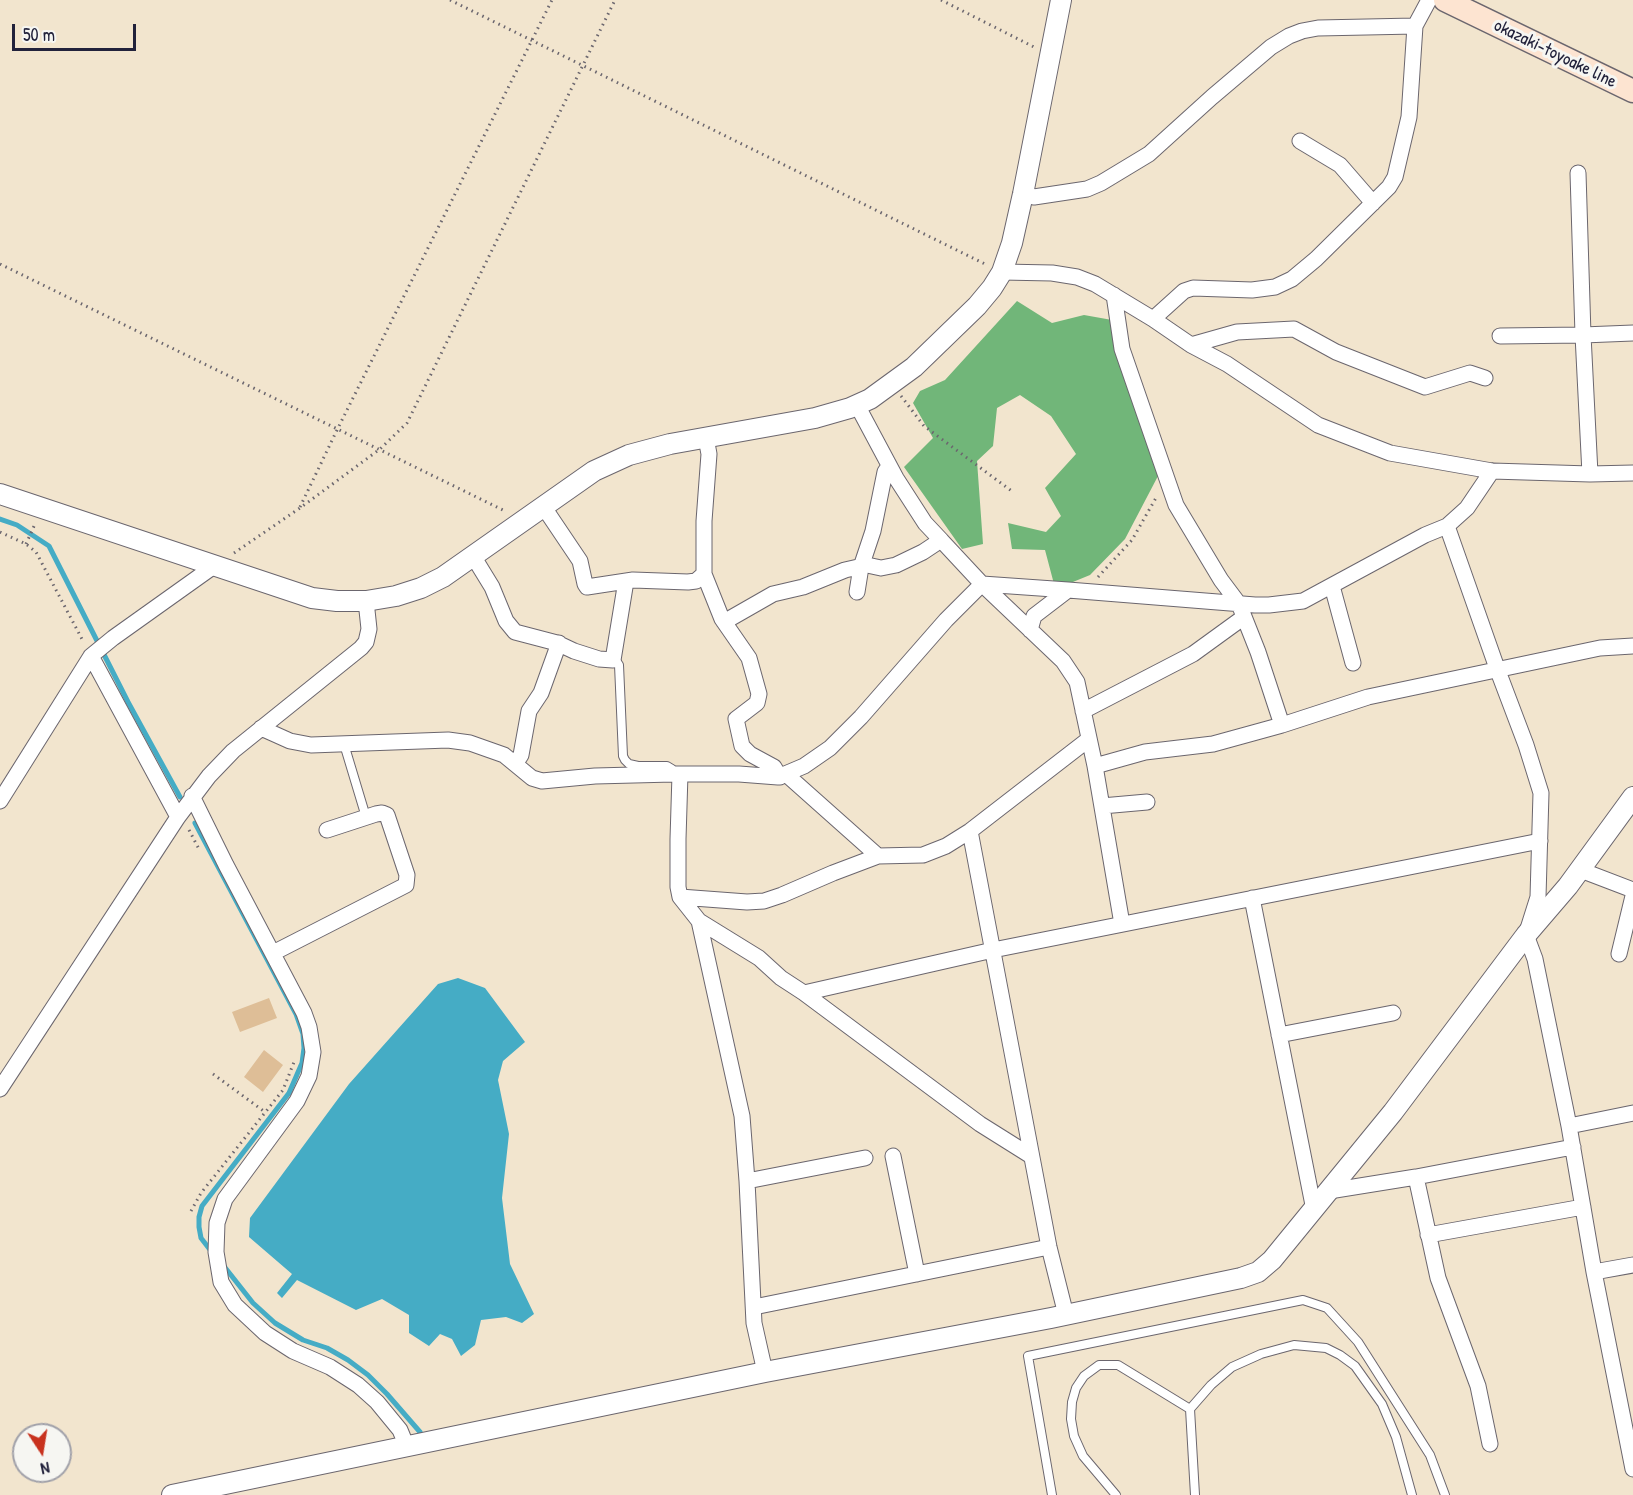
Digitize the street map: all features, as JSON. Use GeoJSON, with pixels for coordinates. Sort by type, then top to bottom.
{"type":"FeatureCollection","features":[{"type":"Feature","properties":{"kind":"main road","name":"okazaki-toyoake line"},"geometry":{"type":"LineString","coordinates":[[1445,0],[1633,91]]}},
{"type":"Feature","properties":{"kind":"street"},"geometry":{"type":"LineString","coordinates":[[0,494],[312,598],[366,601],[396,596],[421,588],[443,577],[594,471],[629,454],[815,418],[870,399],[914,367],[977,306],[1002,272],[1012,243],[1023,194],[1061,0]]}},
{"type":"Feature","properties":{"kind":"street"},"geometry":{"type":"LineString","coordinates":[[1153,319],[1184,291],[1193,288],[1252,290],[1275,287],[1292,279],[1316,259],[1389,187],[1395,177],[1409,117],[1415,26],[1429,0]]}},
{"type":"Feature","properties":{"kind":"street"},"geometry":{"type":"LineString","coordinates":[[1023,194],[1034,196],[1087,189],[1101,183],[1149,154],[1271,47],[1289,36],[1318,28],[1415,26]]}},
{"type":"Feature","properties":{"kind":"street"},"geometry":{"type":"LineString","coordinates":[[1300,141],[1340,165],[1373,203]]}},
{"type":"Feature","properties":{"kind":"street"},"geometry":{"type":"LineString","coordinates":[[1578,173],[1590,474]]}},
{"type":"Feature","properties":{"kind":"street"},"geometry":{"type":"LineString","coordinates":[[1002,272],[1077,276],[1114,295],[1191,345],[1227,364],[1318,425],[1390,453],[1492,471],[1633,473]]}},
{"type":"Feature","properties":{"kind":"street"},"geometry":{"type":"LineString","coordinates":[[1114,295],[1122,349],[1167,482],[1176,505],[1241,610],[1282,725]]}},
{"type":"Feature","properties":{"kind":"street"},"geometry":{"type":"LineString","coordinates":[[1191,345],[1237,332],[1294,329],[1336,352],[1425,387],[1470,374],[1485,378]]}},
{"type":"Feature","properties":{"kind":"street"},"geometry":{"type":"LineString","coordinates":[[1500,336],[1633,333]]}},
{"type":"Feature","properties":{"kind":"street"},"geometry":{"type":"LineString","coordinates":[[857,405],[889,466],[925,523],[982,584],[1063,660],[1077,682],[1095,766],[1122,924]]}},
{"type":"Feature","properties":{"kind":"street"},"geometry":{"type":"LineString","coordinates":[[706,438],[709,454],[704,521],[704,574],[724,622],[749,658],[760,698],[736,719],[742,746],[750,754],[774,767],[878,856]]}},
{"type":"Feature","properties":{"kind":"street"},"geometry":{"type":"LineString","coordinates":[[857,592],[885,472],[889,466]]}},
{"type":"Feature","properties":{"kind":"street"},"geometry":{"type":"LineString","coordinates":[[261,728],[290,741],[311,745],[448,740],[470,743],[504,755],[532,778],[542,781],[595,776],[677,774],[784,776],[830,748],[861,717],[946,620],[982,584],[1068,590],[1241,610],[1303,601],[1425,535],[1447,526],[1467,508],[1492,471]]}},
{"type":"Feature","properties":{"kind":"street"},"geometry":{"type":"LineString","coordinates":[[543,506],[580,561],[587,587],[626,581],[688,582],[696,581],[704,574]]}},
{"type":"Feature","properties":{"kind":"street"},"geometry":{"type":"LineString","coordinates":[[1447,526],[1526,745],[1540,793],[1538,897],[1526,935],[1535,959],[1569,1126],[1594,1272],[1630,1433],[1633,1469]]}},
{"type":"Feature","properties":{"kind":"street"},"geometry":{"type":"LineString","coordinates":[[724,622],[773,594],[803,587],[845,570],[896,565],[923,552],[940,540]]}},
{"type":"Feature","properties":{"kind":"street"},"geometry":{"type":"LineString","coordinates":[[473,556],[492,587],[510,628],[521,634],[559,643],[598,659],[613,660],[626,581]]}},
{"type":"Feature","properties":{"kind":"street"},"geometry":{"type":"LineString","coordinates":[[0,801],[94,654],[214,566]]}},
{"type":"Feature","properties":{"kind":"street"},"geometry":{"type":"LineString","coordinates":[[1332,586],[1353,663]]}},
{"type":"Feature","properties":{"kind":"street"},"geometry":{"type":"LineString","coordinates":[[1030,630],[1034,616],[1068,590]]}},
{"type":"Feature","properties":{"kind":"street"},"geometry":{"type":"LineString","coordinates":[[2,1083],[178,817],[195,803],[217,768],[261,728],[366,642],[369,629],[366,601]]}},
{"type":"Feature","properties":{"kind":"street"},"geometry":{"type":"LineString","coordinates":[[1083,711],[1194,654],[1241,610]]}},
{"type":"Feature","properties":{"kind":"street"},"geometry":{"type":"LineString","coordinates":[[515,764],[520,755],[529,711],[541,693],[559,643]]}},
{"type":"Feature","properties":{"kind":"street"},"geometry":{"type":"LineString","coordinates":[[1095,766],[1145,752],[1213,744],[1282,725],[1368,697],[1600,648],[1633,646]]}},
{"type":"Feature","properties":{"kind":"street"},"geometry":{"type":"LineString","coordinates":[[94,654],[178,817]]}},
{"type":"Feature","properties":{"kind":"street"},"geometry":{"type":"LineString","coordinates":[[680,897],[747,902],[764,901],[782,896],[878,856],[923,855],[946,846],[970,831],[1089,740]]}},
{"type":"Feature","properties":{"kind":"street"},"geometry":{"type":"LineString","coordinates":[[677,774],[678,887],[680,897],[699,921],[759,958],[781,978],[980,1124],[1031,1156]]}},
{"type":"Feature","properties":{"kind":"street"},"geometry":{"type":"LineString","coordinates":[[172,1495],[765,1372],[1199,1287],[1258,1272],[1272,1260],[1393,1112],[1526,935],[1568,886],[1578,869],[1633,797]]}},
{"type":"Feature","properties":{"kind":"street"},"geometry":{"type":"LineString","coordinates":[[1102,806],[1146,802]]}},
{"type":"Feature","properties":{"kind":"street"},"geometry":{"type":"LineString","coordinates":[[195,803],[305,1016],[311,1038],[313,1064],[297,1101],[225,1199],[217,1223],[216,1252],[221,1282],[235,1305],[265,1334],[292,1351],[330,1366],[358,1385],[377,1402],[400,1430],[407,1447]]}},
{"type":"Feature","properties":{"kind":"street"},"geometry":{"type":"LineString","coordinates":[[273,953],[406,885],[408,875],[387,815],[382,813],[327,830]]}},
{"type":"Feature","properties":{"kind":"street"},"geometry":{"type":"LineString","coordinates":[[970,831],[1049,1247],[1066,1314]]}},
{"type":"Feature","properties":{"kind":"street"},"geometry":{"type":"LineString","coordinates":[[804,993],[993,950],[1540,841]]}},
{"type":"Feature","properties":{"kind":"street"},"geometry":{"type":"LineString","coordinates":[[1578,869],[1633,890]]}},
{"type":"Feature","properties":{"kind":"street"},"geometry":{"type":"LineString","coordinates":[[1619,954],[1633,896]]}},
{"type":"Feature","properties":{"kind":"street"},"geometry":{"type":"LineString","coordinates":[[1252,898],[1314,1210]]}},
{"type":"Feature","properties":{"kind":"street"},"geometry":{"type":"LineString","coordinates":[[699,921],[742,1116],[754,1323],[765,1372]]}},
{"type":"Feature","properties":{"kind":"street"},"geometry":{"type":"LineString","coordinates":[[1279,1035],[1393,1013]]}},
{"type":"Feature","properties":{"kind":"street"},"geometry":{"type":"LineString","coordinates":[[1569,1126],[1633,1113]]}},
{"type":"Feature","properties":{"kind":"street"},"geometry":{"type":"LineString","coordinates":[[1329,1191],[1416,1178],[1573,1148]]}},
{"type":"Feature","properties":{"kind":"street"},"geometry":{"type":"LineString","coordinates":[[893,1156],[917,1274]]}},
{"type":"Feature","properties":{"kind":"street"},"geometry":{"type":"LineString","coordinates":[[747,1181],[865,1158]]}},
{"type":"Feature","properties":{"kind":"street"},"geometry":{"type":"LineString","coordinates":[[1416,1178],[1438,1278],[1478,1386],[1490,1444]]}},
{"type":"Feature","properties":{"kind":"street"},"geometry":{"type":"LineString","coordinates":[[1428,1235],[1583,1207]]}},
{"type":"Feature","properties":{"kind":"street"},"geometry":{"type":"LineString","coordinates":[[754,1307],[1049,1247]]}},
{"type":"Feature","properties":{"kind":"street"},"geometry":{"type":"LineString","coordinates":[[1594,1272],[1633,1265]]}},
{"type":"Feature","properties":{"kind":"lane"},"geometry":{"type":"LineString","coordinates":[[613,660],[619,665],[624,760],[638,766],[667,766],[677,774]]}},
{"type":"Feature","properties":{"kind":"lane"},"geometry":{"type":"LineString","coordinates":[[344,744],[366,817]]}},
{"type":"Feature","properties":{"kind":"lane"},"geometry":{"type":"LineString","coordinates":[[1052,1495],[1028,1356],[1304,1300],[1327,1308],[1358,1342],[1430,1455],[1444,1495]]}},
{"type":"Feature","properties":{"kind":"lane"},"geometry":{"type":"LineString","coordinates":[[1195,1495],[1190,1409],[1210,1385],[1232,1367],[1261,1354],[1294,1345],[1326,1348],[1355,1366],[1382,1404],[1396,1437],[1412,1495]]}},
{"type":"Feature","properties":{"kind":"lane"},"geometry":{"type":"LineString","coordinates":[[1116,1495],[1083,1456],[1074,1436],[1071,1419],[1072,1402],[1076,1388],[1084,1376],[1100,1365],[1118,1365],[1190,1409]]}},
{"type":"Feature","properties":{"kind":"path"},"geometry":{"type":"LineString","coordinates":[[450,0],[1002,272]]}},
{"type":"Feature","properties":{"kind":"path"},"geometry":{"type":"LineString","coordinates":[[300,508],[552,0]]}},
{"type":"Feature","properties":{"kind":"path"},"geometry":{"type":"LineString","coordinates":[[214,566],[300,508],[380,449],[407,423],[615,0]]}},
{"type":"Feature","properties":{"kind":"path"},"geometry":{"type":"LineString","coordinates":[[941,0],[1049,54]]}},
{"type":"Feature","properties":{"kind":"path"},"geometry":{"type":"LineString","coordinates":[[0,264],[510,513],[518,524]]}},
{"type":"Feature","properties":{"kind":"path"},"geometry":{"type":"LineString","coordinates":[[892,384],[924,426],[1012,492]]}},
{"type":"Feature","properties":{"kind":"path"},"geometry":{"type":"LineString","coordinates":[[1085,592],[1132,540],[1159,491],[1167,482]]}},
{"type":"Feature","properties":{"kind":"path"},"geometry":{"type":"LineString","coordinates":[[0,532],[26,544],[36,552],[94,654]]}},
{"type":"Feature","properties":{"kind":"path"},"geometry":{"type":"LineString","coordinates":[[195,803],[186,826],[202,855]]}},
{"type":"Feature","properties":{"kind":"path"},"geometry":{"type":"LineString","coordinates":[[191,1211],[201,1193],[283,1090],[296,1056]]}},
{"type":"Feature","properties":{"kind":"path"},"geometry":{"type":"LineString","coordinates":[[213,1074],[266,1113]]}},
{"type":"Feature","properties":{"kind":"green space"},"geometry":{"type":"Polygon","coordinates":[[[1017,301],[1052,323],[1084,315],[1112,320],[1158,476],[1125,539],[1090,575],[1068,584],[1054,584],[1045,550],[1012,549],[1008,523],[1046,532],[1061,516],[1045,488],[1076,454],[1051,416],[1020,395],[997,408],[993,446],[977,461],[983,544],[962,549],[904,467],[933,438],[913,403],[920,391],[945,380],[1017,301]]]}},
{"type":"Feature","properties":{"kind":"water"},"geometry":{"type":"Polygon","coordinates":[[[458,978],[485,988],[525,1042],[503,1061],[498,1080],[509,1134],[502,1198],[510,1264],[534,1314],[522,1323],[506,1317],[481,1320],[475,1345],[461,1356],[452,1339],[440,1334],[429,1346],[409,1333],[409,1315],[382,1299],[356,1310],[297,1280],[282,1298],[277,1293],[292,1274],[249,1237],[250,1218],[349,1084],[438,984],[458,978]]]}},
{"type":"Feature","properties":{"kind":"building"},"geometry":{"type":"Polygon","coordinates":[[[269,998],[277,1018],[240,1032],[232,1012],[269,998]]]}},
{"type":"Feature","properties":{"kind":"building"},"geometry":{"type":"Polygon","coordinates":[[[264,1050],[283,1065],[263,1092],[244,1077],[264,1050]]]}},
{"type":"Feature","properties":{"kind":"waterway"},"geometry":{"type":"LineString","coordinates":[[0,519],[17,525],[49,546],[128,702],[180,797]]}},
{"type":"Feature","properties":{"kind":"waterway"},"geometry":{"type":"LineString","coordinates":[[195,823],[296,1014],[303,1034],[304,1048],[302,1063],[289,1093],[202,1206],[199,1217],[201,1238],[211,1251]]}},
{"type":"Feature","properties":{"kind":"waterway"},"geometry":{"type":"LineString","coordinates":[[223,1265],[253,1303],[275,1323],[303,1340],[327,1348],[368,1375],[420,1432]]}}]}
